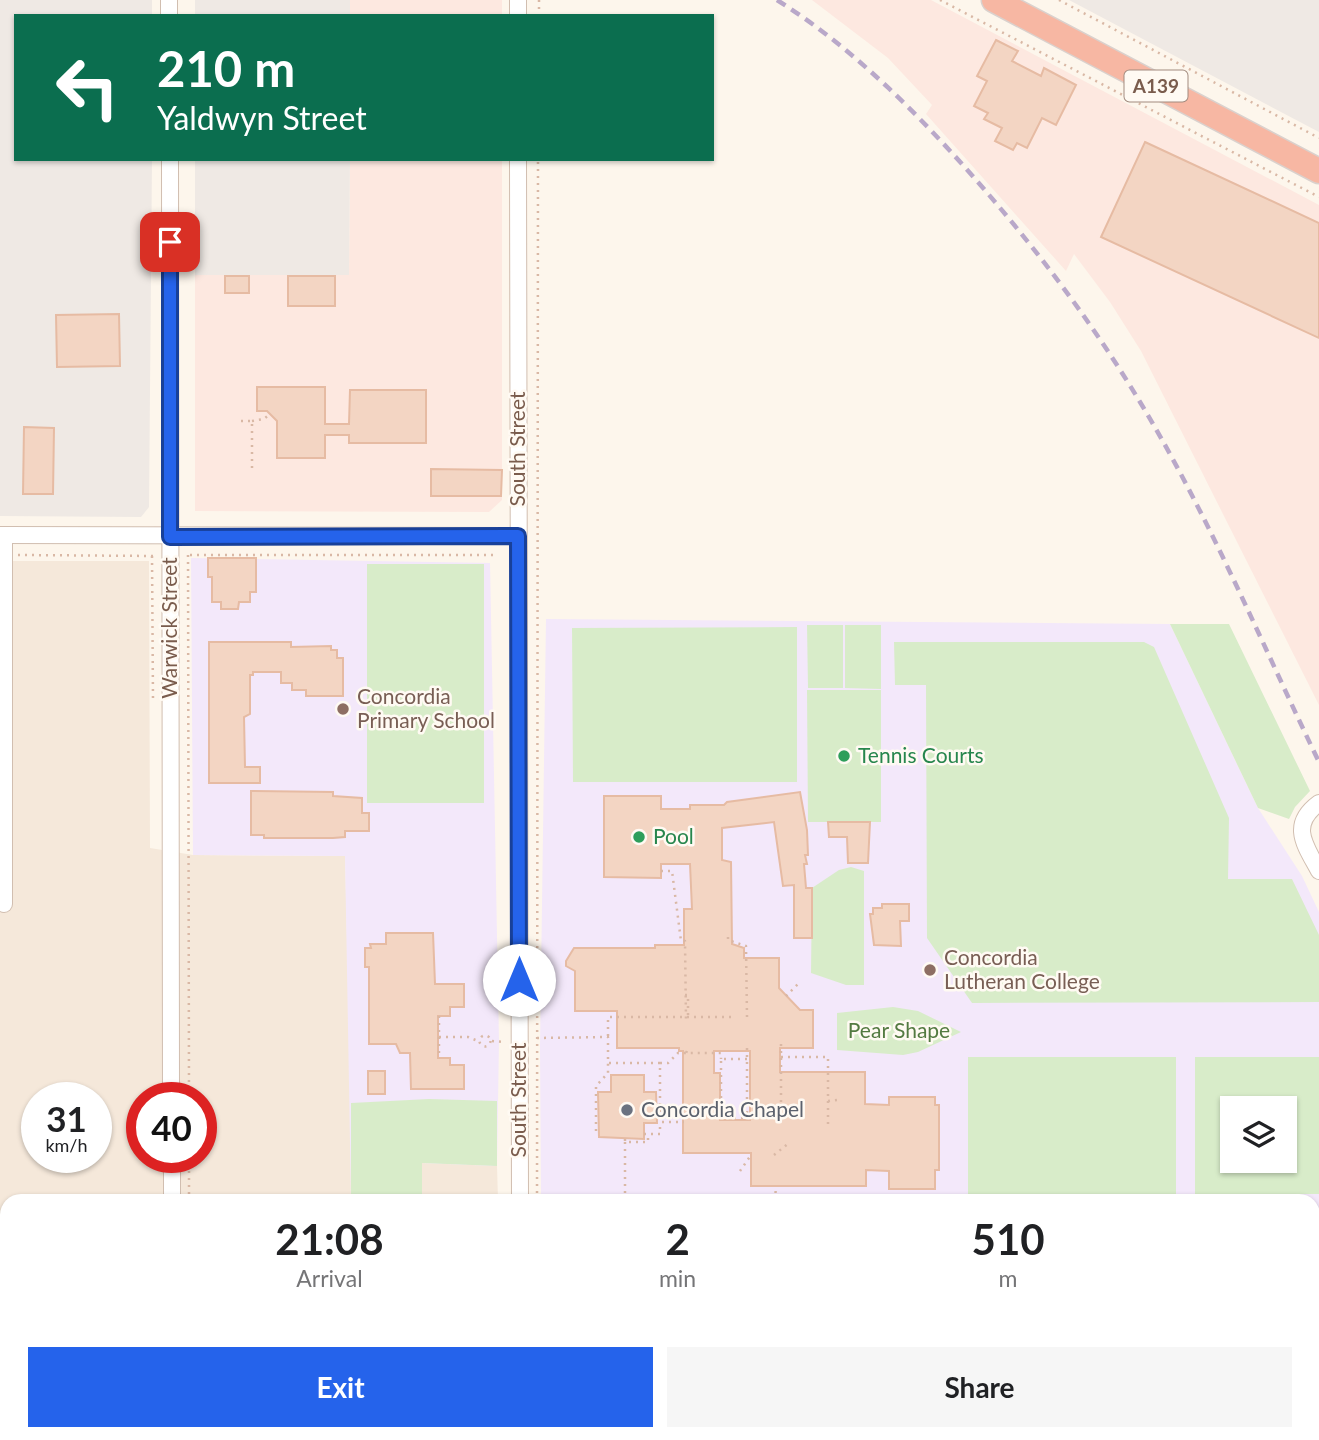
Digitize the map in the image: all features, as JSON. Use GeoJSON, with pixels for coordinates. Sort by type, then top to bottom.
{"type":"FeatureCollection","features":[{"type":"Feature","properties":{"kind":"highway","name":"A139"},"geometry":{"type":"LineString","coordinates":[[994,0],[1319,171]]}},
{"type":"Feature","properties":{"kind":"street","name":"Warwick Street"},"geometry":{"type":"LineString","coordinates":[[170,161],[171,1082]]}},
{"type":"Feature","properties":{"kind":"street","name":"South Street"},"geometry":{"type":"LineString","coordinates":[[518,161],[520,1194]]}},
{"type":"Feature","properties":{"kind":"street"},"geometry":{"type":"LineString","coordinates":[[4,904],[2,536],[518,536]]}},
{"type":"Feature","properties":{"kind":"street"},"geometry":{"type":"LineString","coordinates":[[1318,803],[1307,812],[1301,831],[1319,871]]}},
{"type":"Feature","properties":{"kind":"street"},"geometry":{"type":"LineString","coordinates":[[172,1173],[172,1194]]}},
{"type":"Feature","properties":{"kind":"path"},"geometry":{"type":"LineString","coordinates":[[940,0],[1319,197]]}},
{"type":"Feature","properties":{"kind":"path"},"geometry":{"type":"LineString","coordinates":[[1059,0],[1319,138]]}},
{"type":"Feature","properties":{"kind":"path"},"geometry":{"type":"LineString","coordinates":[[537,1194],[538,161]]}},
{"type":"Feature","properties":{"kind":"path"},"geometry":{"type":"LineString","coordinates":[[241,421],[264,419],[270,414]]}},
{"type":"Feature","properties":{"kind":"path"},"geometry":{"type":"LineString","coordinates":[[252,421],[252,471]]}},
{"type":"Feature","properties":{"kind":"path"},"geometry":{"type":"LineString","coordinates":[[4,555],[498,555]]}},
{"type":"Feature","properties":{"kind":"path"},"geometry":{"type":"LineString","coordinates":[[188,555],[189,1082]]}},
{"type":"Feature","properties":{"kind":"path"},"geometry":{"type":"LineString","coordinates":[[152,556],[153,700]]}},
{"type":"Feature","properties":{"kind":"path"},"geometry":{"type":"LineString","coordinates":[[661,871],[672,871],[681,941],[685,941],[687,1018]]}},
{"type":"Feature","properties":{"kind":"path"},"geometry":{"type":"LineString","coordinates":[[728,937],[728,940],[747,946],[747,1017]]}},
{"type":"Feature","properties":{"kind":"path"},"geometry":{"type":"LineString","coordinates":[[786,996],[800,982]]}},
{"type":"Feature","properties":{"kind":"path"},"geometry":{"type":"LineString","coordinates":[[439,1016],[439,1058]]}},
{"type":"Feature","properties":{"kind":"path"},"geometry":{"type":"LineString","coordinates":[[596,1131],[596,1086],[608,1073],[608,1017],[736,1017]]}},
{"type":"Feature","properties":{"kind":"path"},"geometry":{"type":"LineString","coordinates":[[478,1041],[485,1035],[492,1041],[505,1042]]}},
{"type":"Feature","properties":{"kind":"path"},"geometry":{"type":"LineString","coordinates":[[439,1037],[468,1037],[485,1046],[492,1041]]}},
{"type":"Feature","properties":{"kind":"path"},"geometry":{"type":"LineString","coordinates":[[537,1038],[608,1037]]}},
{"type":"Feature","properties":{"kind":"path"},"geometry":{"type":"LineString","coordinates":[[781,1044],[781,1114]]}},
{"type":"Feature","properties":{"kind":"path"},"geometry":{"type":"LineString","coordinates":[[608,1063],[668,1063],[678,1053],[721,1053],[720,1118],[748,1119],[747,1048]]}},
{"type":"Feature","properties":{"kind":"path"},"geometry":{"type":"LineString","coordinates":[[781,1057],[828,1057],[828,1124]]}},
{"type":"Feature","properties":{"kind":"path"},"geometry":{"type":"LineString","coordinates":[[721,1059],[747,1059]]}},
{"type":"Feature","properties":{"kind":"path"},"geometry":{"type":"LineString","coordinates":[[625,1194],[625,1140],[648,1142],[646,1134],[660,1134],[660,1063]]}},
{"type":"Feature","properties":{"kind":"path"},"geometry":{"type":"LineString","coordinates":[[828,1101],[837,1100]]}},
{"type":"Feature","properties":{"kind":"path"},"geometry":{"type":"LineString","coordinates":[[660,1122],[684,1122]]}},
{"type":"Feature","properties":{"kind":"path"},"geometry":{"type":"LineString","coordinates":[[776,1155],[789,1143]]}},
{"type":"Feature","properties":{"kind":"path"},"geometry":{"type":"LineString","coordinates":[[740,1171],[751,1155]]}},
{"type":"Feature","properties":{"kind":"path"},"geometry":{"type":"LineString","coordinates":[[189,1173],[189,1194]]}},
{"type":"Feature","properties":{"kind":"path"},"geometry":{"type":"LineString","coordinates":[[775,1194],[776,1186]]}},
{"type":"Feature","properties":{"kind":"shaded area"},"geometry":{"type":"Polygon","coordinates":[[[0,0],[152,0],[152,14],[14,14],[14,161],[152,161],[149,507],[141,517],[0,516],[0,0]]]}},
{"type":"Feature","properties":{"kind":"shaded area"},"geometry":{"type":"Polygon","coordinates":[[[195,0],[350,0],[350,14],[195,14],[195,0]]]}},
{"type":"Feature","properties":{"kind":"shaded area"},"geometry":{"type":"Polygon","coordinates":[[[350,0],[502,0],[502,14],[350,14],[350,0]]]}},
{"type":"Feature","properties":{"kind":"shaded area"},"geometry":{"type":"Polygon","coordinates":[[[812,0],[931,0],[1319,205],[1319,705],[1141,351],[1110,302],[1074,254],[1066,271],[926,114],[932,105],[888,58],[812,0]]]}},
{"type":"Feature","properties":{"kind":"shaded area"},"geometry":{"type":"Polygon","coordinates":[[[1069,0],[1319,0],[1319,132],[1069,0]]]}},
{"type":"Feature","properties":{"kind":"shaded area"},"geometry":{"type":"Polygon","coordinates":[[[195,161],[350,161],[349,275],[195,275],[195,161]]]}},
{"type":"Feature","properties":{"kind":"shaded area"},"geometry":{"type":"Polygon","coordinates":[[[350,161],[502,161],[502,500],[489,512],[195,511],[195,275],[349,275],[350,161]]]}},
{"type":"Feature","properties":{"kind":"shaded area","name":"Concordia Primary School"},"geometry":{"type":"Polygon","coordinates":[[[191,558],[490,563],[499,1041],[497,1166],[422,1163],[422,1194],[351,1194],[345,856],[193,855],[191,558]]]}},
{"type":"Feature","properties":{"kind":"shaded area"},"geometry":{"type":"Polygon","coordinates":[[[0,561],[149,561],[150,848],[193,855],[345,856],[351,1194],[0,1194],[0,561]]]}},
{"type":"Feature","properties":{"kind":"shaded area","name":"Concordia Lutheran College"},"geometry":{"type":"Polygon","coordinates":[[[546,619],[1170,624],[1258,808],[1302,876],[1319,912],[1319,1194],[541,1194],[540,1047],[546,619]]]}},
{"type":"Feature","properties":{"kind":"shaded area"},"geometry":{"type":"Polygon","coordinates":[[[422,1163],[497,1166],[498,1194],[422,1194],[422,1163]]]}},
{"type":"Feature","properties":{"kind":"green space"},"geometry":{"type":"Polygon","coordinates":[[[367,564],[484,564],[484,803],[367,803],[367,564]]]}},
{"type":"Feature","properties":{"kind":"green space"},"geometry":{"type":"Polygon","coordinates":[[[1170,624],[1229,624],[1310,791],[1295,807],[1289,819],[1258,808],[1170,624]]]}},
{"type":"Feature","properties":{"kind":"green space"},"geometry":{"type":"Polygon","coordinates":[[[807,625],[843,625],[843,688],[808,688],[807,625]]]}},
{"type":"Feature","properties":{"kind":"green space"},"geometry":{"type":"Polygon","coordinates":[[[845,625],[881,625],[881,689],[845,688],[845,625]]]}},
{"type":"Feature","properties":{"kind":"green space"},"geometry":{"type":"Polygon","coordinates":[[[797,627],[797,782],[573,782],[572,628],[797,627]]]}},
{"type":"Feature","properties":{"kind":"green space"},"geometry":{"type":"Polygon","coordinates":[[[894,642],[1144,642],[1154,647],[1229,818],[1228,879],[1292,879],[1319,935],[1319,1002],[972,1003],[927,938],[926,685],[895,685],[894,642]]]}},
{"type":"Feature","properties":{"kind":"green space","name":"Tennis Courts"},"geometry":{"type":"Polygon","coordinates":[[[807,690],[881,690],[881,822],[808,822],[807,690]]]}},
{"type":"Feature","properties":{"kind":"green space"},"geometry":{"type":"Polygon","coordinates":[[[851,867],[864,871],[864,985],[846,985],[811,973],[812,888],[839,870],[851,867]]]}},
{"type":"Feature","properties":{"kind":"green space","name":"Pear Shape"},"geometry":{"type":"Polygon","coordinates":[[[893,1007],[918,1011],[961,1032],[918,1052],[903,1055],[837,1050],[837,1013],[893,1007]]]}},
{"type":"Feature","properties":{"kind":"green space"},"geometry":{"type":"Polygon","coordinates":[[[968,1057],[1176,1057],[1176,1194],[968,1194],[968,1057]]]}},
{"type":"Feature","properties":{"kind":"green space"},"geometry":{"type":"Polygon","coordinates":[[[1195,1057],[1319,1057],[1319,1194],[1195,1194],[1195,1057]]]}},
{"type":"Feature","properties":{"kind":"green space"},"geometry":{"type":"Polygon","coordinates":[[[429,1099],[497,1101],[497,1166],[422,1163],[422,1194],[351,1194],[351,1103],[429,1099]]]}},
{"type":"Feature","properties":{"kind":"building"},"geometry":{"type":"Polygon","coordinates":[[[996,40],[1018,51],[1012,61],[1041,76],[1044,68],[1076,85],[1056,125],[1042,118],[1027,148],[1017,143],[1013,150],[995,141],[1002,128],[984,119],[988,113],[974,106],[987,81],[977,76],[996,40]]]}},
{"type":"Feature","properties":{"kind":"building"},"geometry":{"type":"Polygon","coordinates":[[[1145,142],[1319,223],[1319,338],[1101,237],[1145,142]]]}},
{"type":"Feature","properties":{"kind":"building"},"geometry":{"type":"Polygon","coordinates":[[[225,276],[249,276],[249,293],[225,293],[225,276]]]}},
{"type":"Feature","properties":{"kind":"building"},"geometry":{"type":"Polygon","coordinates":[[[288,276],[335,276],[335,306],[288,306],[288,276]]]}},
{"type":"Feature","properties":{"kind":"building"},"geometry":{"type":"Polygon","coordinates":[[[119,314],[120,366],[57,367],[56,315],[119,314]]]}},
{"type":"Feature","properties":{"kind":"building"},"geometry":{"type":"Polygon","coordinates":[[[257,387],[325,387],[325,424],[349,424],[350,390],[426,390],[426,443],[349,443],[349,435],[325,435],[325,458],[277,458],[277,421],[267,411],[257,411],[257,387]]]}},
{"type":"Feature","properties":{"kind":"building"},"geometry":{"type":"Polygon","coordinates":[[[24,427],[54,428],[53,494],[23,494],[24,427]]]}},
{"type":"Feature","properties":{"kind":"building"},"geometry":{"type":"Polygon","coordinates":[[[431,469],[502,470],[501,496],[431,496],[431,469]]]}},
{"type":"Feature","properties":{"kind":"building"},"geometry":{"type":"Polygon","coordinates":[[[208,558],[256,558],[256,592],[250,592],[250,602],[239,602],[238,609],[221,609],[221,602],[212,602],[212,577],[208,577],[208,558]]]}},
{"type":"Feature","properties":{"kind":"building"},"geometry":{"type":"Polygon","coordinates":[[[209,642],[291,642],[291,647],[331,646],[331,650],[337,650],[337,658],[343,658],[343,696],[306,696],[306,690],[292,690],[292,683],[281,683],[281,672],[253,672],[253,675],[250,675],[250,714],[244,717],[245,767],[260,767],[260,783],[209,783],[209,642]]]}},
{"type":"Feature","properties":{"kind":"building"},"geometry":{"type":"Polygon","coordinates":[[[251,791],[333,792],[333,796],[362,798],[362,813],[369,813],[369,831],[345,831],[345,837],[333,838],[264,838],[264,835],[251,835],[251,791]]]}},
{"type":"Feature","properties":{"kind":"building"},"geometry":{"type":"Polygon","coordinates":[[[800,792],[807,830],[808,855],[805,855],[807,864],[804,864],[806,888],[812,888],[812,938],[794,938],[794,885],[783,886],[774,822],[722,828],[722,860],[731,862],[732,944],[744,948],[744,958],[779,958],[779,988],[800,1010],[813,1010],[813,1048],[780,1048],[780,1072],[865,1072],[865,1104],[889,1105],[889,1097],[935,1097],[935,1105],[939,1105],[939,1170],[935,1170],[935,1189],[889,1189],[889,1171],[866,1170],[866,1186],[751,1186],[751,1153],[683,1153],[683,1051],[679,1051],[679,1048],[617,1048],[617,1011],[575,1011],[575,971],[566,966],[574,948],[655,948],[655,945],[684,945],[684,909],[692,909],[690,864],[661,864],[661,878],[604,877],[604,796],[661,796],[661,809],[690,809],[690,805],[724,805],[727,802],[800,792]],[[714,1051],[714,1073],[720,1073],[720,1120],[750,1120],[750,1051],[714,1051]]]}},
{"type":"Feature","properties":{"kind":"building"},"geometry":{"type":"Polygon","coordinates":[[[828,822],[870,822],[868,863],[848,863],[847,837],[829,837],[828,822]]]}},
{"type":"Feature","properties":{"kind":"building"},"geometry":{"type":"Polygon","coordinates":[[[882,904],[909,904],[909,921],[900,921],[901,946],[874,945],[870,914],[873,914],[873,908],[882,908],[882,904]]]}},
{"type":"Feature","properties":{"kind":"building"},"geometry":{"type":"Polygon","coordinates":[[[386,933],[433,933],[435,984],[464,984],[464,1007],[450,1007],[450,1016],[438,1016],[438,1058],[450,1058],[450,1065],[464,1065],[464,1089],[411,1089],[410,1053],[400,1053],[396,1044],[369,1044],[369,967],[365,967],[365,948],[371,948],[370,944],[386,944],[386,933]]]}},
{"type":"Feature","properties":{"kind":"building"},"geometry":{"type":"Polygon","coordinates":[[[368,1071],[385,1071],[385,1094],[368,1094],[368,1071]]]}},
{"type":"Feature","properties":{"kind":"building","name":"Concordia Chapel"},"geometry":{"type":"Polygon","coordinates":[[[611,1075],[644,1075],[644,1092],[656,1092],[657,1123],[644,1123],[644,1139],[599,1137],[598,1092],[611,1092],[611,1075]]]}},
{"type":"Feature","properties":{"kind":"railway"},"geometry":{"type":"LineString","coordinates":[[777,0],[852,55],[920,119],[1010,220],[1079,309],[1140,402],[1189,489],[1319,762]]}},
{"type":"Feature","properties":{"kind":"place","name":"Concordia Primary School"},"geometry":{"type":"Point","coordinates":[343,709]}},
{"type":"Feature","properties":{"kind":"place","name":"Tennis Courts"},"geometry":{"type":"Point","coordinates":[844,756]}},
{"type":"Feature","properties":{"kind":"place","name":"Pool"},"geometry":{"type":"Point","coordinates":[639,837]}},
{"type":"Feature","properties":{"kind":"place","name":"Concordia Lutheran College"},"geometry":{"type":"Point","coordinates":[930,970]}},
{"type":"Feature","properties":{"kind":"place","name":"Concordia Chapel"},"geometry":{"type":"Point","coordinates":[627,1110]}},
{"type":"Feature","properties":{"kind":"route"},"geometry":{"type":"LineString","coordinates":[[170,242],[170,537],[518,536],[519,980]]}}]}
